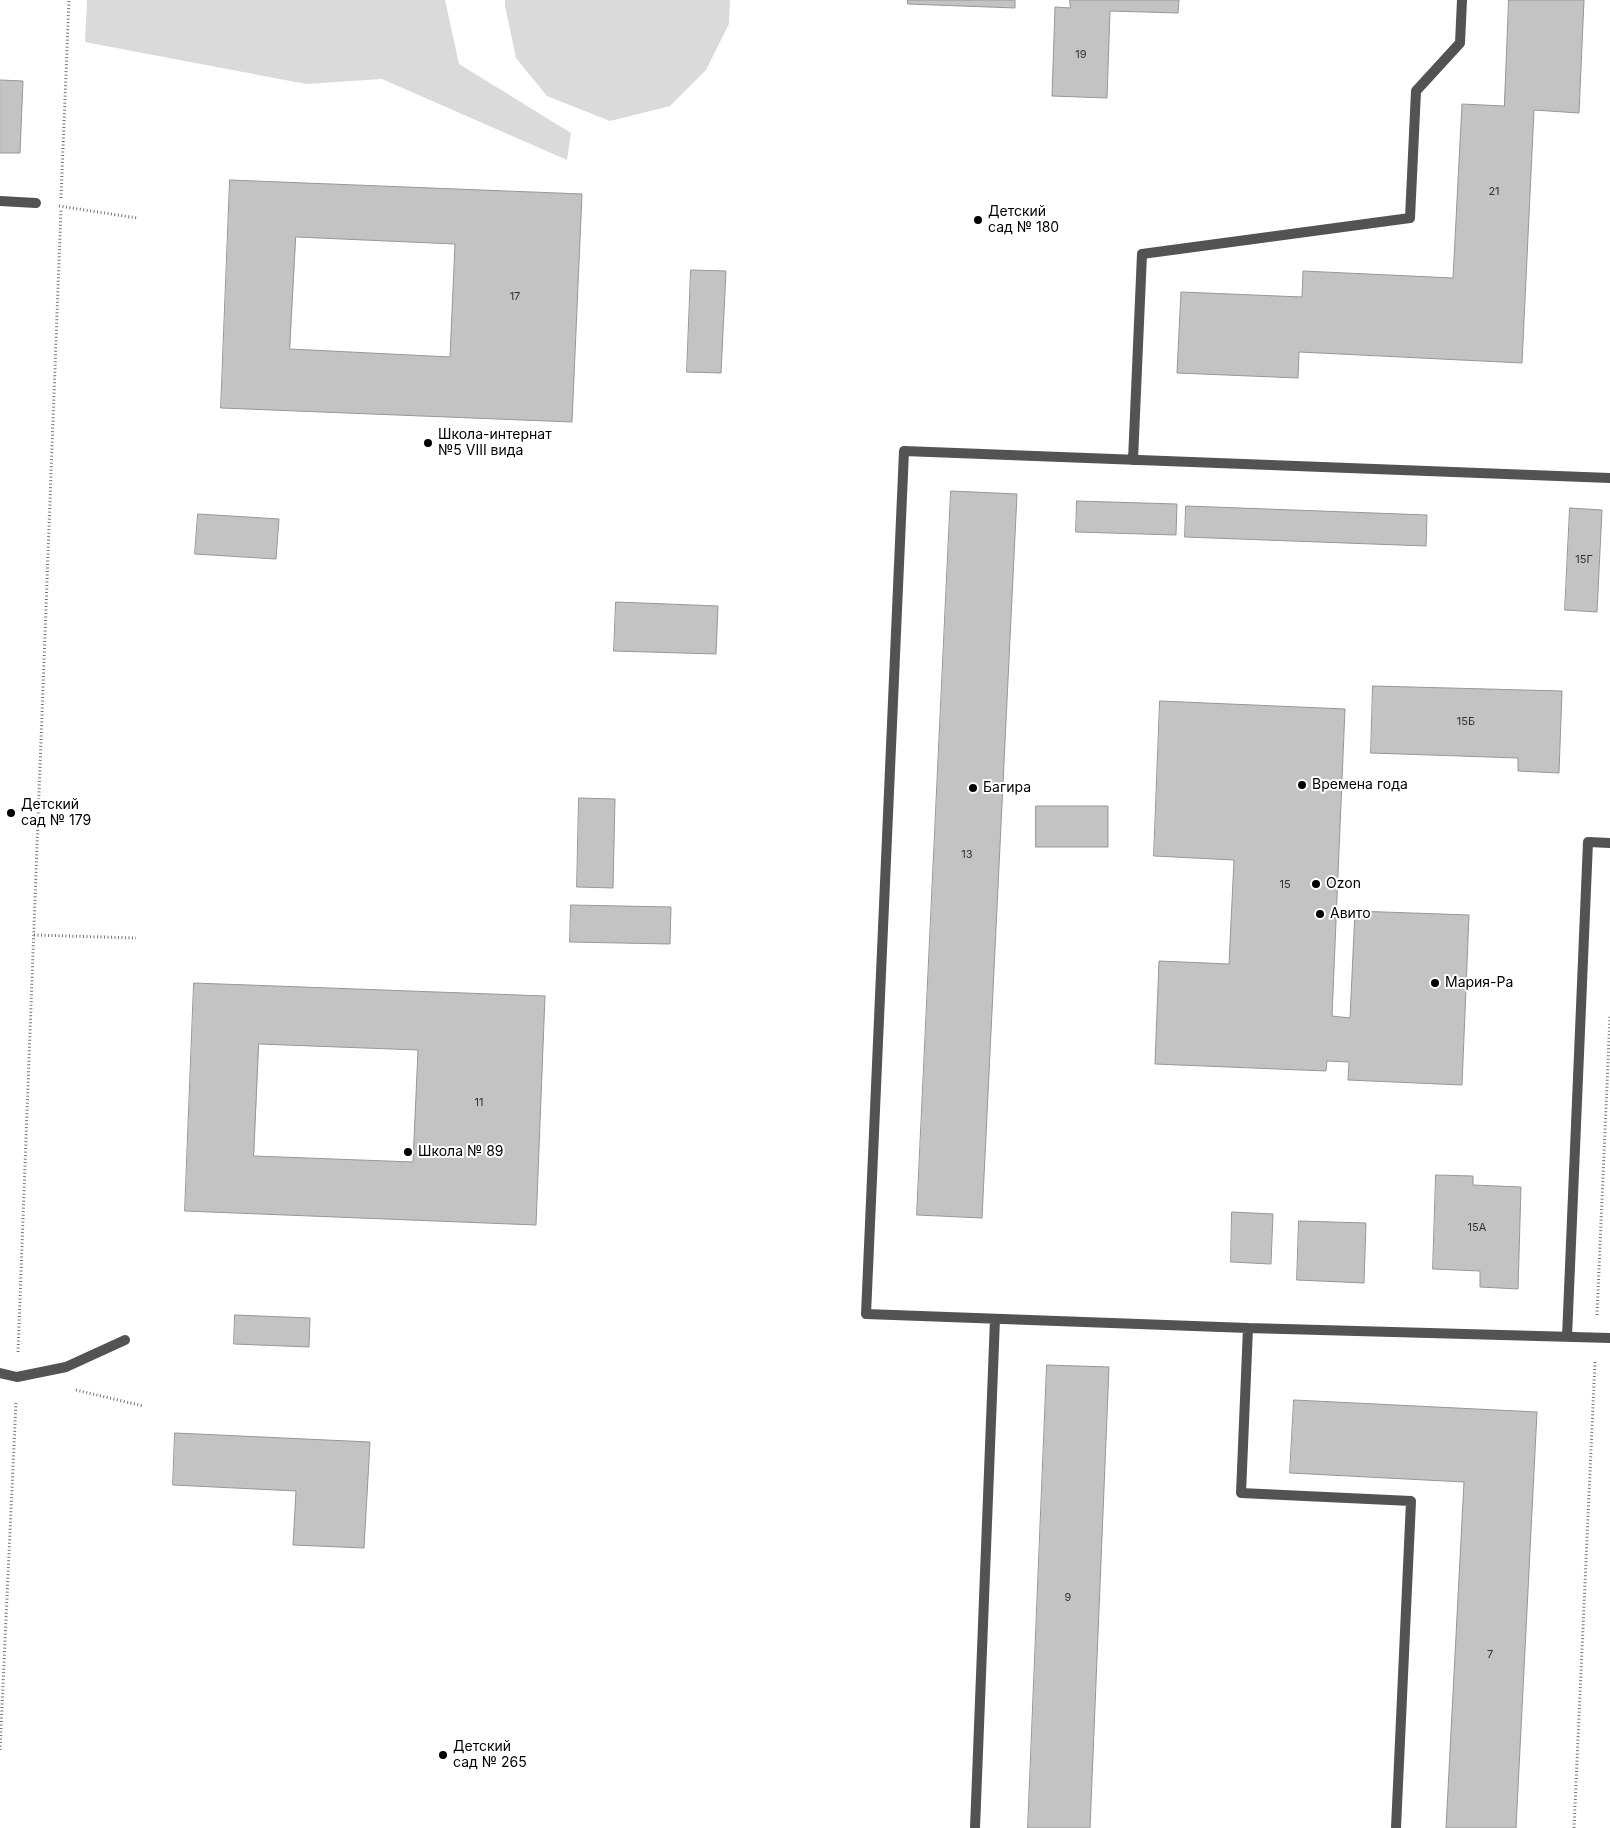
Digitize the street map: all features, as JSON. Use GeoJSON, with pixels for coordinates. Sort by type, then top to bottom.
{"type":"FeatureCollection","features":[{"type":"Feature","properties":{"kind":"lane"},"geometry":{"type":"LineString","coordinates":[[1133,460],[1142,254],[1410,218],[1416,91],[1460,43],[1462,0]]}},
{"type":"Feature","properties":{"kind":"lane"},"geometry":{"type":"LineString","coordinates":[[0,201],[36,203]]}},
{"type":"Feature","properties":{"kind":"lane"},"geometry":{"type":"LineString","coordinates":[[1610,478],[904,451],[866,1314],[1248,1328],[1610,1338]]}},
{"type":"Feature","properties":{"kind":"lane"},"geometry":{"type":"LineString","coordinates":[[1567,1337],[1588,842],[1610,843]]}},
{"type":"Feature","properties":{"kind":"lane"},"geometry":{"type":"LineString","coordinates":[[975,1828],[995,1319]]}},
{"type":"Feature","properties":{"kind":"lane"},"geometry":{"type":"LineString","coordinates":[[1248,1328],[1241,1493],[1411,1501],[1396,1828]]}},
{"type":"Feature","properties":{"kind":"lane"},"geometry":{"type":"LineString","coordinates":[[0,1373],[17,1377],[66,1367],[125,1340]]}},
{"type":"Feature","properties":{"kind":"path"},"geometry":{"type":"LineString","coordinates":[[0,1750],[17,1377],[69,0]]}},
{"type":"Feature","properties":{"kind":"path"},"geometry":{"type":"LineString","coordinates":[[36,203],[137,218]]}},
{"type":"Feature","properties":{"kind":"path"},"geometry":{"type":"LineString","coordinates":[[34,935],[136,938]]}},
{"type":"Feature","properties":{"kind":"path"},"geometry":{"type":"LineString","coordinates":[[1574,1828],[1610,1016]]}},
{"type":"Feature","properties":{"kind":"path"},"geometry":{"type":"LineString","coordinates":[[75,1390],[143,1406]]}},
{"type":"Feature","properties":{"kind":"shaded area"},"geometry":{"type":"Polygon","coordinates":[[[87,0],[445,0],[459,64],[571,133],[567,160],[382,79],[306,84],[85,42],[87,0]]]}},
{"type":"Feature","properties":{"kind":"shaded area"},"geometry":{"type":"Polygon","coordinates":[[[505,0],[730,0],[729,24],[706,70],[670,106],[610,121],[547,96],[516,58],[505,0]]]}},
{"type":"Feature","properties":{"kind":"building"},"geometry":{"type":"Polygon","coordinates":[[[908,0],[1015,0],[1015,8],[908,4],[908,0]]]}},
{"type":"Feature","properties":{"kind":"building"},"geometry":{"type":"Polygon","coordinates":[[[1070,0],[1179,0],[1178,13],[1110,11],[1107,98],[1052,96],[1055,7],[1070,8],[1070,0]]]}},
{"type":"Feature","properties":{"kind":"building"},"geometry":{"type":"Polygon","coordinates":[[[1509,0],[1584,0],[1579,113],[1534,110],[1522,363],[1299,352],[1298,378],[1177,373],[1181,292],[1302,297],[1303,271],[1453,278],[1462,104],[1504,106],[1509,0]]]}},
{"type":"Feature","properties":{"kind":"building"},"geometry":{"type":"Polygon","coordinates":[[[0,80],[23,81],[20,153],[0,153],[0,80]]]}},
{"type":"Feature","properties":{"kind":"building"},"geometry":{"type":"Polygon","coordinates":[[[230,180],[582,194],[572,422],[221,408],[230,180]],[[296,237],[290,349],[450,357],[455,244],[296,237]]]}},
{"type":"Feature","properties":{"kind":"building"},"geometry":{"type":"Polygon","coordinates":[[[691,270],[726,271],[721,373],[687,372],[691,270]]]}},
{"type":"Feature","properties":{"kind":"building"},"geometry":{"type":"Polygon","coordinates":[[[951,491],[1017,494],[982,1218],[917,1215],[951,491]]]}},
{"type":"Feature","properties":{"kind":"building"},"geometry":{"type":"Polygon","coordinates":[[[1077,501],[1177,504],[1176,535],[1076,532],[1077,501]]]}},
{"type":"Feature","properties":{"kind":"building"},"geometry":{"type":"Polygon","coordinates":[[[1186,506],[1427,515],[1426,546],[1185,537],[1186,506]]]}},
{"type":"Feature","properties":{"kind":"building"},"geometry":{"type":"Polygon","coordinates":[[[1570,508],[1602,510],[1597,612],[1565,610],[1570,508]]]}},
{"type":"Feature","properties":{"kind":"building"},"geometry":{"type":"Polygon","coordinates":[[[198,514],[279,519],[276,559],[195,554],[198,514]]]}},
{"type":"Feature","properties":{"kind":"building"},"geometry":{"type":"Polygon","coordinates":[[[616,602],[718,606],[716,654],[614,651],[616,602]]]}},
{"type":"Feature","properties":{"kind":"building"},"geometry":{"type":"Polygon","coordinates":[[[1373,686],[1562,691],[1559,773],[1518,771],[1518,758],[1371,753],[1373,686]]]}},
{"type":"Feature","properties":{"kind":"building"},"geometry":{"type":"Polygon","coordinates":[[[1160,701],[1345,709],[1332,1016],[1350,1018],[1355,911],[1469,915],[1462,1085],[1348,1080],[1349,1062],[1327,1061],[1326,1071],[1155,1064],[1159,961],[1229,964],[1234,860],[1154,856],[1160,701]]]}},
{"type":"Feature","properties":{"kind":"building"},"geometry":{"type":"Polygon","coordinates":[[[579,798],[615,799],[613,888],[577,887],[579,798]]]}},
{"type":"Feature","properties":{"kind":"building"},"geometry":{"type":"Polygon","coordinates":[[[1036,806],[1108,806],[1108,847],[1036,847],[1036,806]]]}},
{"type":"Feature","properties":{"kind":"building"},"geometry":{"type":"Polygon","coordinates":[[[571,905],[671,907],[670,944],[570,942],[571,905]]]}},
{"type":"Feature","properties":{"kind":"building"},"geometry":{"type":"Polygon","coordinates":[[[194,983],[545,996],[536,1225],[185,1211],[194,983]],[[259,1044],[254,1156],[413,1162],[418,1050],[259,1044]]]}},
{"type":"Feature","properties":{"kind":"building"},"geometry":{"type":"Polygon","coordinates":[[[1436,1175],[1473,1176],[1473,1185],[1521,1187],[1518,1289],[1480,1287],[1480,1271],[1433,1269],[1436,1175]]]}},
{"type":"Feature","properties":{"kind":"building"},"geometry":{"type":"Polygon","coordinates":[[[1232,1212],[1273,1214],[1271,1264],[1231,1262],[1232,1212]]]}},
{"type":"Feature","properties":{"kind":"building"},"geometry":{"type":"Polygon","coordinates":[[[1299,1221],[1366,1223],[1364,1283],[1297,1280],[1299,1221]]]}},
{"type":"Feature","properties":{"kind":"building"},"geometry":{"type":"Polygon","coordinates":[[[235,1315],[310,1318],[309,1347],[234,1344],[235,1315]]]}},
{"type":"Feature","properties":{"kind":"building"},"geometry":{"type":"Polygon","coordinates":[[[1047,1365],[1109,1367],[1090,1828],[1028,1828],[1047,1365]]]}},
{"type":"Feature","properties":{"kind":"building"},"geometry":{"type":"Polygon","coordinates":[[[1294,1400],[1537,1412],[1516,1828],[1446,1828],[1464,1482],[1290,1473],[1294,1400]]]}},
{"type":"Feature","properties":{"kind":"building"},"geometry":{"type":"Polygon","coordinates":[[[175,1433],[370,1442],[364,1548],[293,1545],[296,1491],[173,1485],[175,1433]]]}},
{"type":"Feature","properties":{"kind":"place","name":"Детский сад № 180"},"geometry":{"type":"Point","coordinates":[978,220]}},
{"type":"Feature","properties":{"kind":"place","name":"Школа-интернат №5 VIII вида"},"geometry":{"type":"Point","coordinates":[428,443]}},
{"type":"Feature","properties":{"kind":"place","name":"Времена года"},"geometry":{"type":"Point","coordinates":[1302,785]}},
{"type":"Feature","properties":{"kind":"place","name":"Багира"},"geometry":{"type":"Point","coordinates":[973,788]}},
{"type":"Feature","properties":{"kind":"place","name":"Детский сад № 179"},"geometry":{"type":"Point","coordinates":[11,813]}},
{"type":"Feature","properties":{"kind":"place","name":"Ozon"},"geometry":{"type":"Point","coordinates":[1316,884]}},
{"type":"Feature","properties":{"kind":"place","name":"Авито"},"geometry":{"type":"Point","coordinates":[1320,914]}},
{"type":"Feature","properties":{"kind":"place","name":"Мария-Ра"},"geometry":{"type":"Point","coordinates":[1435,983]}},
{"type":"Feature","properties":{"kind":"place","name":"Школа № 89"},"geometry":{"type":"Point","coordinates":[408,1152]}},
{"type":"Feature","properties":{"kind":"place","name":"Детский сад № 265"},"geometry":{"type":"Point","coordinates":[443,1755]}}]}
